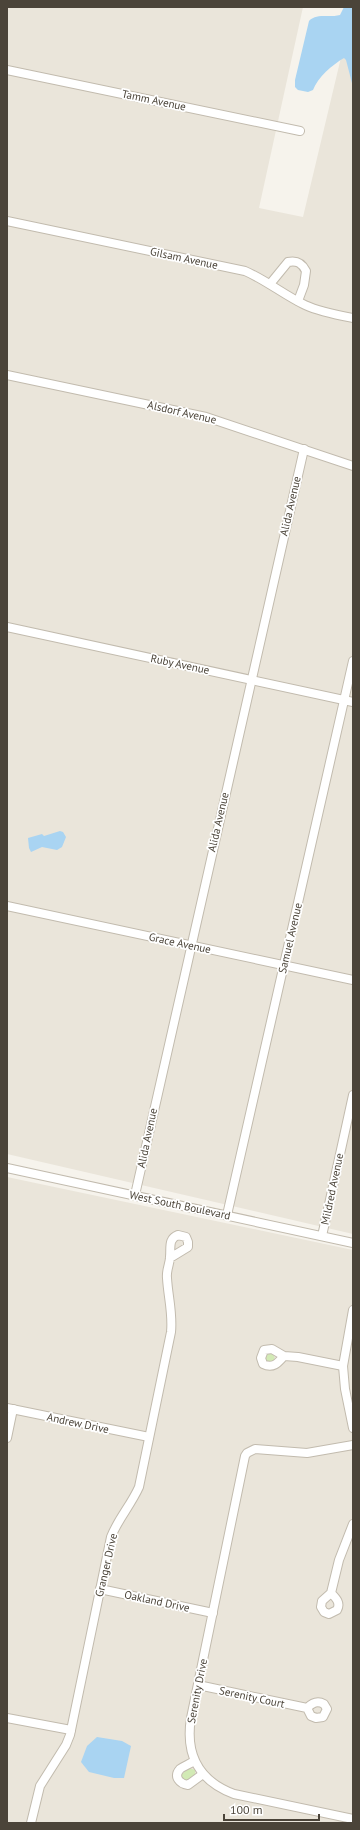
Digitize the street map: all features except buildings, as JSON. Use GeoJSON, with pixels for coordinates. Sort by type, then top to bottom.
{"type":"FeatureCollection","features":[{"type":"Feature","properties":{"kind":"street","name":"Tamm Avenue"},"geometry":{"type":"LineString","coordinates":[[7,70],[300,131]]}},
{"type":"Feature","properties":{"kind":"street","name":"Gilsam Avenue"},"geometry":{"type":"LineString","coordinates":[[7,221],[239,269],[255,275],[298,301],[323,312],[353,318]]}},
{"type":"Feature","properties":{"kind":"street"},"geometry":{"type":"LineString","coordinates":[[270,284],[288,262],[295,261],[300,263],[306,271],[304,285],[298,301]]}},
{"type":"Feature","properties":{"kind":"street","name":"Alsdorf Avenue"},"geometry":{"type":"LineString","coordinates":[[7,374],[206,417],[353,466]]}},
{"type":"Feature","properties":{"kind":"street","name":"Alida Avenue"},"geometry":{"type":"LineString","coordinates":[[135,1195],[250,680],[304,449]]}},
{"type":"Feature","properties":{"kind":"street","name":"Ruby Avenue"},"geometry":{"type":"LineString","coordinates":[[7,627],[353,702]]}},
{"type":"Feature","properties":{"kind":"street","name":"Samuel Avenue"},"geometry":{"type":"LineString","coordinates":[[227,1215],[353,661]]}},
{"type":"Feature","properties":{"kind":"street","name":"Grace Avenue"},"geometry":{"type":"LineString","coordinates":[[7,906],[353,980]]}},
{"type":"Feature","properties":{"kind":"street","name":"Mildred Avenue"},"geometry":{"type":"LineString","coordinates":[[322,1236],[353,1095]]}},
{"type":"Feature","properties":{"kind":"street","name":"West South Boulevard"},"geometry":{"type":"LineString","coordinates":[[7,1168],[353,1243]]}},
{"type":"Feature","properties":{"kind":"street","name":"Granger Drive"},"geometry":{"type":"LineString","coordinates":[[31,1823],[40,1786],[66,1745],[71,1730],[112,1537],[118,1522],[134,1498],[138,1487],[171,1332],[172,1317],[167,1278],[170,1258]]}},
{"type":"Feature","properties":{"kind":"street"},"geometry":{"type":"LineString","coordinates":[[353,1310],[343,1366],[345,1389],[353,1428]]}},
{"type":"Feature","properties":{"kind":"street"},"geometry":{"type":"LineString","coordinates":[[284,1356],[298,1357],[343,1366]]}},
{"type":"Feature","properties":{"kind":"street"},"geometry":{"type":"LineString","coordinates":[[7,1438],[10,1409]]}},
{"type":"Feature","properties":{"kind":"street","name":"Andrew Drive"},"geometry":{"type":"LineString","coordinates":[[10,1409],[149,1437]]}},
{"type":"Feature","properties":{"kind":"street","name":"Serenity Drive"},"geometry":{"type":"LineString","coordinates":[[353,1445],[307,1453],[278,1452],[261,1449],[250,1451],[245,1456],[189,1727],[190,1746],[194,1761],[203,1774],[216,1786],[234,1794],[353,1819]]}},
{"type":"Feature","properties":{"kind":"street"},"geometry":{"type":"LineString","coordinates":[[331,1592],[339,1560],[353,1524]]}},
{"type":"Feature","properties":{"kind":"street","name":"Oakland Drive"},"geometry":{"type":"LineString","coordinates":[[100,1590],[213,1613]]}},
{"type":"Feature","properties":{"kind":"street","name":"Serenity Court"},"geometry":{"type":"LineString","coordinates":[[198,1685],[307,1708]]}},
{"type":"Feature","properties":{"kind":"street"},"geometry":{"type":"LineString","coordinates":[[7,1718],[71,1730]]}},
{"type":"Feature","properties":{"kind":"street"},"geometry":{"type":"LineString","coordinates":[[194,1761],[180,1770],[177,1776],[178,1781],[188,1785],[203,1774]]}},
{"type":"Feature","properties":{"kind":"shaded area"},"geometry":{"type":"Polygon","coordinates":[[[7,7],[303,7],[259,208],[303,217],[353,7],[353,1234],[7,1154],[7,7]]]}},
{"type":"Feature","properties":{"kind":"shaded area"},"geometry":{"type":"Polygon","coordinates":[[[7,1177],[353,1250],[353,1823],[7,1823],[7,1177]]]}},
{"type":"Feature","properties":{"kind":"green space"},"geometry":{"type":"Polygon","coordinates":[[[270,1353],[275,1358],[270,1363],[265,1358],[270,1353]]]}},
{"type":"Feature","properties":{"kind":"green space"},"geometry":{"type":"Polygon","coordinates":[[[189,1768],[195,1770],[195,1775],[188,1781],[183,1780],[181,1775],[189,1768]]]}},
{"type":"Feature","properties":{"kind":"water"},"geometry":{"type":"Polygon","coordinates":[[[344,7],[353,7],[353,87],[346,60],[344,58],[335,64],[318,80],[313,90],[308,92],[298,90],[295,87],[295,80],[309,21],[319,16],[340,15],[344,7]]]}},
{"type":"Feature","properties":{"kind":"water"},"geometry":{"type":"Polygon","coordinates":[[[60,831],[63,832],[66,837],[62,847],[57,850],[42,847],[31,852],[28,838],[42,834],[44,836],[60,831]]]}},
{"type":"Feature","properties":{"kind":"water"},"geometry":{"type":"Polygon","coordinates":[[[97,1737],[122,1741],[131,1746],[124,1778],[114,1778],[89,1772],[81,1762],[87,1746],[97,1737]]]}}]}
